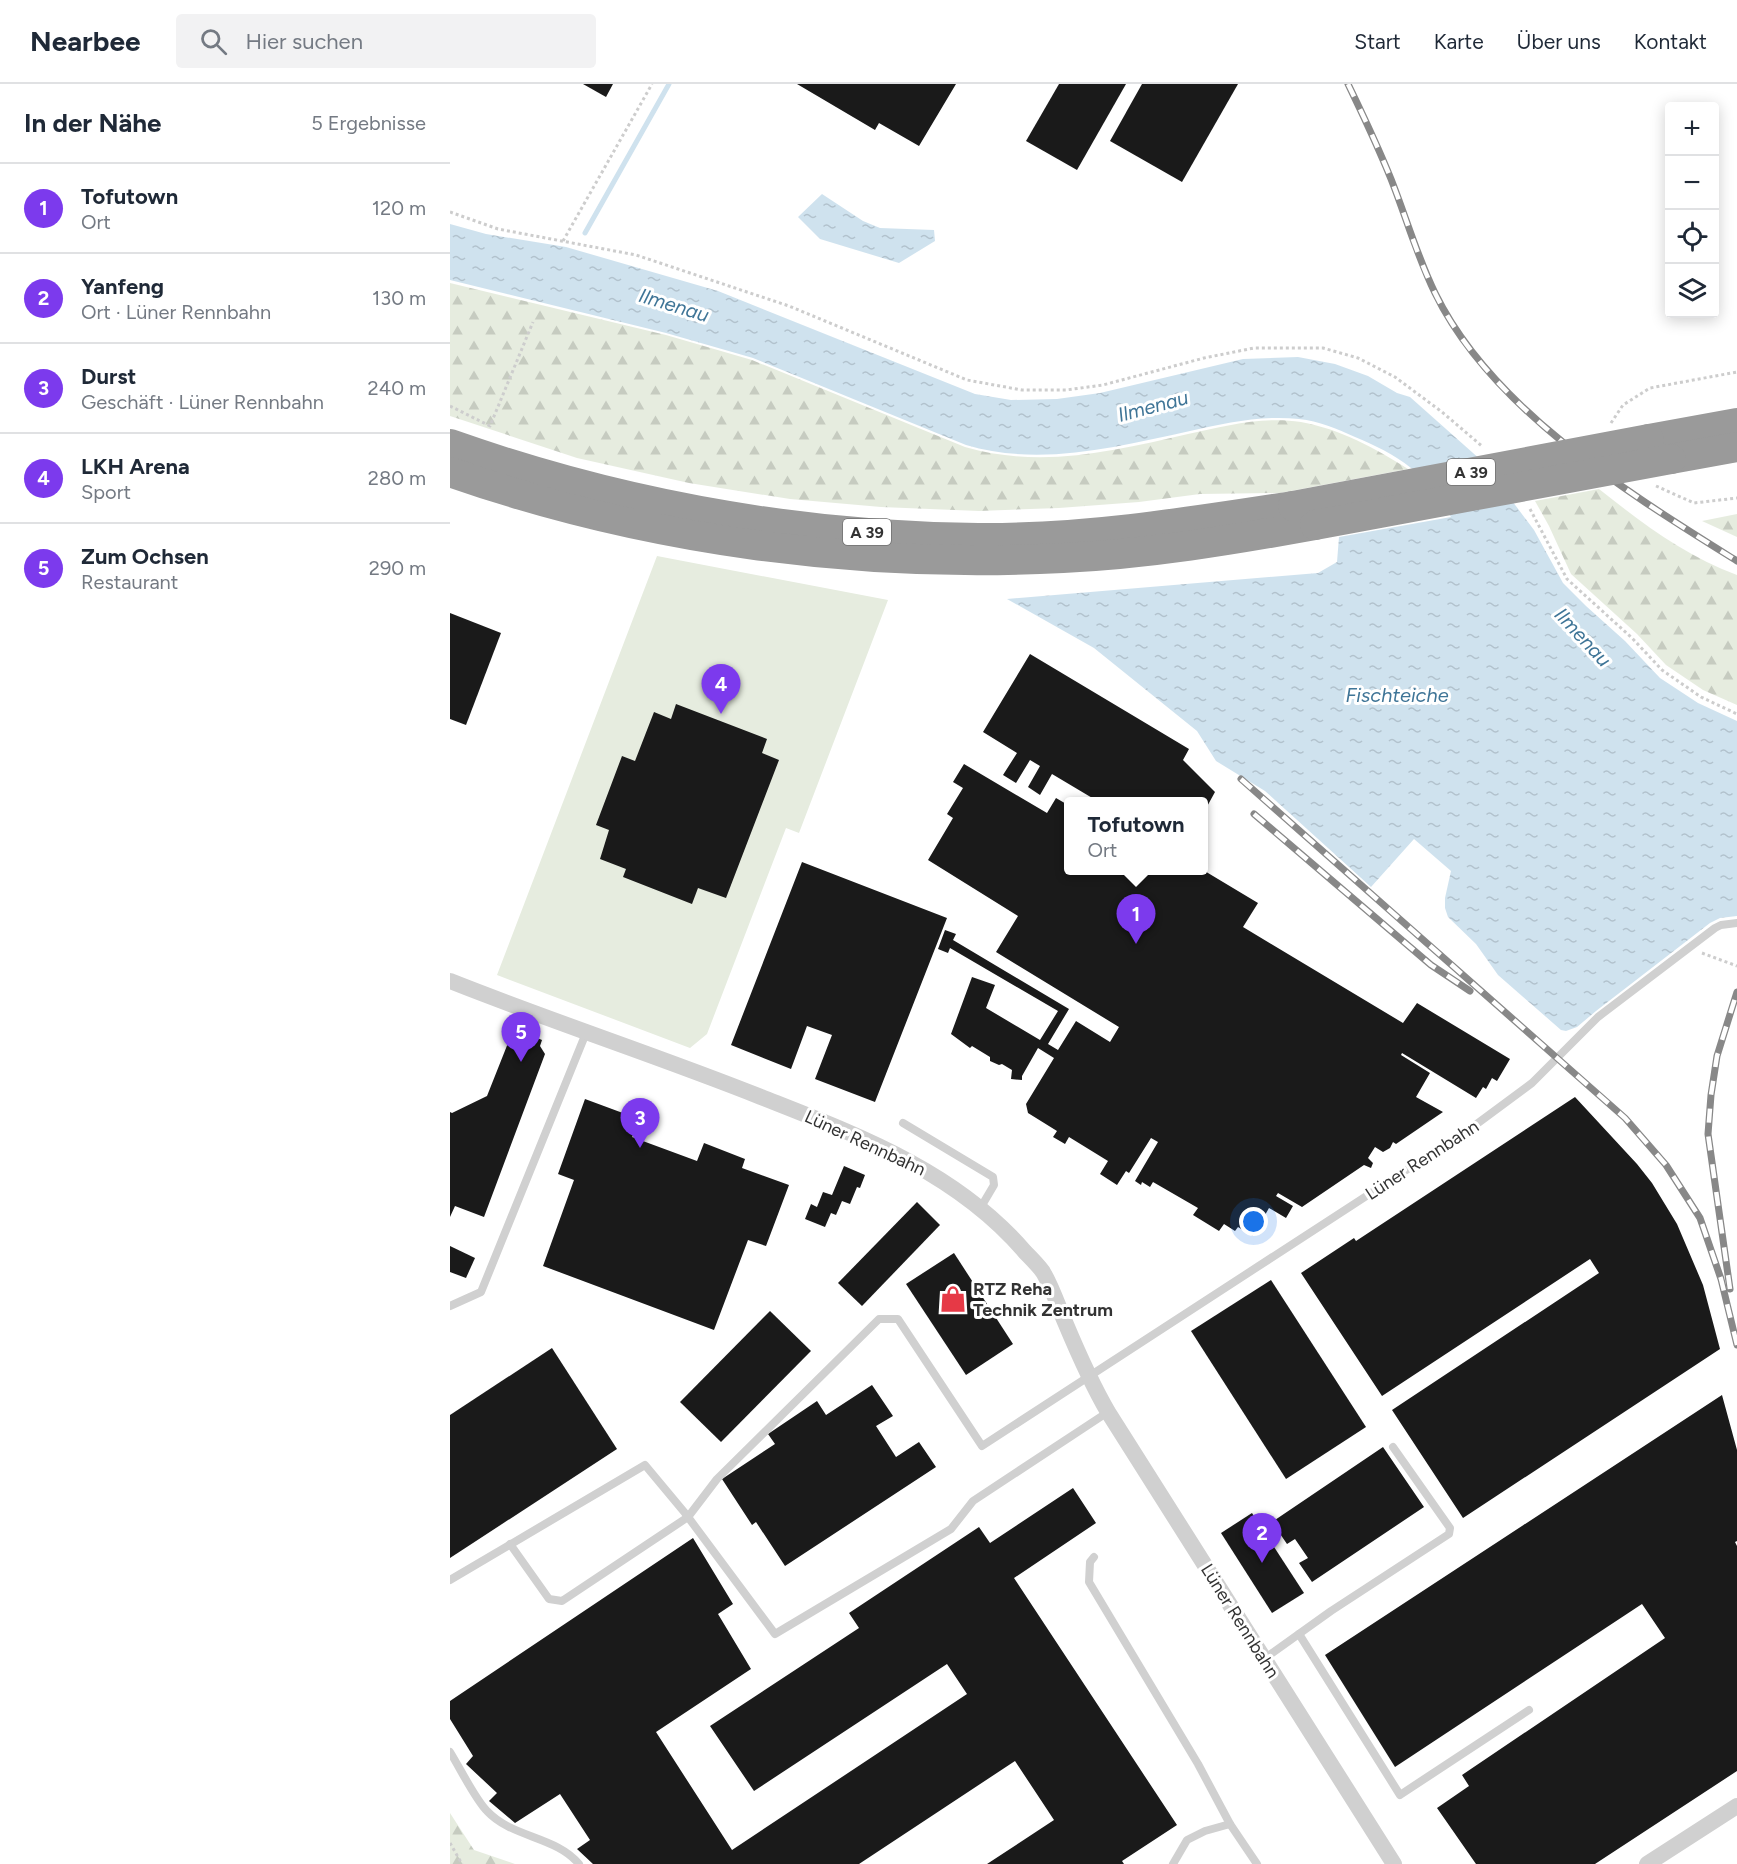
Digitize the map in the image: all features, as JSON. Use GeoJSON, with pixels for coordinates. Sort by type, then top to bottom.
{"type":"FeatureCollection","features":[{"type":"Feature","properties":{"kind":"highway","name":"A 39"},"geometry":{"type":"LineString","coordinates":[[450,444],[570,483],[684,509],[787,525],[978,538],[1060,535],[1142,528],[1293,506],[1737,423]]}},
{"type":"Feature","properties":{"kind":"highway","name":"A 39"},"geometry":{"type":"LineString","coordinates":[[450,472],[558,506],[678,533],[786,549],[876,556],[980,560],[1063,558],[1184,547],[1737,447]]}},
{"type":"Feature","properties":{"kind":"street","name":"Lüner Rennbahn"},"geometry":{"type":"LineString","coordinates":[[450,981],[586,1033],[705,1074],[843,1129],[903,1157],[952,1186],[981,1207],[1014,1238],[1044,1273],[1088,1377],[1108,1412],[1394,1864]]}},
{"type":"Feature","properties":{"kind":"street"},"geometry":{"type":"LineString","coordinates":[[1647,1864],[1737,1806]]}},
{"type":"Feature","properties":{"kind":"lane","name":"Lüner Rennbahn"},"geometry":{"type":"LineString","coordinates":[[1088,1377],[1504,1105],[1532,1083],[1598,1017],[1715,928],[1737,923]]}},
{"type":"Feature","properties":{"kind":"lane"},"geometry":{"type":"LineString","coordinates":[[450,1306],[480,1292],[586,1033]]}},
{"type":"Feature","properties":{"kind":"lane"},"geometry":{"type":"LineString","coordinates":[[903,1123],[993,1177],[994,1185],[981,1207]]}},
{"type":"Feature","properties":{"kind":"lane"},"geometry":{"type":"LineString","coordinates":[[510,1544],[549,1599],[562,1601],[688,1517],[717,1479],[879,1319],[898,1319],[982,1446],[1088,1377]]}},
{"type":"Feature","properties":{"kind":"lane"},"geometry":{"type":"LineString","coordinates":[[450,1580],[645,1465],[688,1517],[775,1634],[951,1529],[973,1501],[1108,1412]]}},
{"type":"Feature","properties":{"kind":"lane"},"geometry":{"type":"LineString","coordinates":[[1264,1659],[1449,1534],[1450,1528],[1393,1447]]}},
{"type":"Feature","properties":{"kind":"lane"},"geometry":{"type":"LineString","coordinates":[[1094,1557],[1089,1562],[1089,1582],[1198,1764],[1230,1824],[1257,1864]]}},
{"type":"Feature","properties":{"kind":"lane"},"geometry":{"type":"LineString","coordinates":[[1299,1635],[1400,1795],[1529,1710]]}},
{"type":"Feature","properties":{"kind":"lane"},"geometry":{"type":"LineString","coordinates":[[450,1752],[487,1811],[518,1830],[559,1847],[579,1864]]}},
{"type":"Feature","properties":{"kind":"lane"},"geometry":{"type":"LineString","coordinates":[[1173,1864],[1187,1840],[1230,1824]]}},
{"type":"Feature","properties":{"kind":"path"},"geometry":{"type":"LineString","coordinates":[[563,241],[652,84]]}},
{"type":"Feature","properties":{"kind":"path"},"geometry":{"type":"LineString","coordinates":[[450,212],[498,230],[636,255],[789,306],[967,380],[1022,390],[1066,390],[1103,386],[1204,358],[1254,348],[1323,348],[1358,358],[1395,377],[1442,412],[1484,448]]}},
{"type":"Feature","properties":{"kind":"path"},"geometry":{"type":"LineString","coordinates":[[450,406],[490,426],[533,322]]}},
{"type":"Feature","properties":{"kind":"path"},"geometry":{"type":"LineString","coordinates":[[1611,423],[1623,405],[1650,388],[1737,372]]}},
{"type":"Feature","properties":{"kind":"path"},"geometry":{"type":"LineString","coordinates":[[1646,482],[1694,503],[1737,498]]}},
{"type":"Feature","properties":{"kind":"path"},"geometry":{"type":"LineString","coordinates":[[1527,503],[1567,579],[1632,638],[1662,670],[1701,697],[1737,714]]}},
{"type":"Feature","properties":{"kind":"path"},"geometry":{"type":"LineString","coordinates":[[1714,959],[1737,966]]}},
{"type":"Feature","properties":{"kind":"path"},"geometry":{"type":"LineString","coordinates":[[450,1842],[462,1864]]}},
{"type":"Feature","properties":{"kind":"green space"},"geometry":{"type":"Polygon","coordinates":[[[450,283],[666,335],[752,360],[965,447],[993,453],[1022,457],[1077,455],[1244,423],[1287,420],[1315,425],[1343,434],[1408,469],[1280,493],[1200,494],[1139,502],[979,511],[881,507],[790,499],[689,483],[577,458],[450,416],[450,283]]]}},
{"type":"Feature","properties":{"kind":"green space"},"geometry":{"type":"Polygon","coordinates":[[[1599,489],[1682,548],[1737,575],[1737,705],[1703,690],[1666,665],[1637,634],[1571,574],[1535,501],[1599,489]]]}},
{"type":"Feature","properties":{"kind":"green space"},"geometry":{"type":"Polygon","coordinates":[[[1737,514],[1737,537],[1702,521],[1737,514]]]}},
{"type":"Feature","properties":{"kind":"green space"},"geometry":{"type":"Polygon","coordinates":[[[657,556],[888,600],[799,833],[786,828],[707,1034],[690,1048],[497,975],[657,556]]]}},
{"type":"Feature","properties":{"kind":"green space"},"geometry":{"type":"Polygon","coordinates":[[[450,1813],[474,1850],[515,1864],[450,1864],[450,1813]]]}},
{"type":"Feature","properties":{"kind":"water"},"geometry":{"type":"Polygon","coordinates":[[[822,194],[863,221],[880,228],[934,230],[935,241],[899,263],[820,239],[798,217],[822,194]]]}},
{"type":"Feature","properties":{"kind":"water","name":"Fischteiche"},"geometry":{"type":"Polygon","coordinates":[[[450,224],[486,234],[566,247],[718,291],[975,394],[1011,400],[1057,399],[1100,393],[1243,359],[1298,357],[1335,364],[1368,376],[1397,393],[1410,397],[1482,461],[1534,530],[1563,583],[1586,606],[1625,641],[1660,678],[1698,703],[1737,721],[1737,916],[1720,918],[1710,923],[1577,1027],[1566,1031],[1561,1030],[1498,975],[1476,944],[1448,917],[1445,898],[1451,871],[1414,839],[1371,887],[1265,791],[1216,761],[1197,731],[1094,648],[1007,599],[1318,573],[1337,562],[1339,537],[1451,517],[1416,472],[1384,450],[1321,423],[1285,418],[1231,423],[1078,452],[1022,454],[966,445],[753,358],[666,333],[450,280],[450,224]]]}},
{"type":"Feature","properties":{"kind":"building"},"geometry":{"type":"Polygon","coordinates":[[[583,84],[613,84],[606,97],[583,84]]]}},
{"type":"Feature","properties":{"kind":"building"},"geometry":{"type":"Polygon","coordinates":[[[797,84],[956,84],[919,146],[879,123],[875,130],[797,84]]]}},
{"type":"Feature","properties":{"kind":"building"},"geometry":{"type":"Polygon","coordinates":[[[1059,84],[1126,84],[1077,170],[1026,141],[1059,84]]]}},
{"type":"Feature","properties":{"kind":"building"},"geometry":{"type":"Polygon","coordinates":[[[1142,84],[1238,84],[1182,182],[1110,141],[1142,84]]]}},
{"type":"Feature","properties":{"kind":"building"},"geometry":{"type":"Polygon","coordinates":[[[450,613],[501,633],[466,725],[450,719],[450,613]]]}},
{"type":"Feature","properties":{"kind":"building"},"geometry":{"type":"Polygon","coordinates":[[[1030,654],[1189,749],[1183,760],[1215,792],[1208,805],[1208,797],[1091,797],[1052,774],[1040,795],[1028,787],[1040,766],[1030,760],[1016,783],[1003,775],[1017,753],[983,732],[1030,654]]]}},
{"type":"Feature","properties":{"kind":"building"},"geometry":{"type":"Polygon","coordinates":[[[676,704],[767,739],[762,753],[779,760],[726,898],[698,888],[692,904],[623,877],[626,869],[600,859],[609,830],[596,825],[622,756],[635,761],[654,712],[671,719],[676,704]]]}},
{"type":"Feature","properties":{"kind":"building"},"geometry":{"type":"Polygon","coordinates":[[[964,764],[1047,813],[1056,798],[1064,803],[1064,875],[1208,875],[1208,873],[1258,903],[1243,927],[1403,1023],[1417,1003],[1510,1059],[1497,1081],[1492,1078],[1486,1089],[1483,1087],[1476,1098],[1402,1053],[1401,1055],[1430,1073],[1416,1097],[1443,1112],[1396,1144],[1393,1142],[1390,1148],[1383,1152],[1375,1147],[1368,1158],[1373,1163],[1371,1168],[1364,1165],[1302,1207],[1278,1193],[1276,1196],[1293,1206],[1286,1218],[1269,1208],[1253,1236],[1238,1227],[1235,1231],[1224,1224],[1219,1231],[1193,1215],[1198,1208],[1153,1182],[1150,1187],[1135,1181],[1158,1142],[1151,1138],[1129,1173],[1126,1171],[1117,1185],[1100,1174],[1108,1161],[1069,1137],[1065,1144],[1053,1137],[1057,1131],[1028,1113],[1026,1104],[1054,1058],[1038,1048],[1022,1080],[1011,1079],[1012,1070],[990,1061],[990,1057],[972,1046],[970,1048],[951,1034],[972,977],[995,985],[986,1008],[1040,1040],[1058,1011],[950,948],[948,953],[938,949],[945,930],[956,934],[953,940],[1069,1009],[1048,1044],[1058,1050],[1076,1021],[1110,1042],[1119,1027],[996,952],[1018,916],[928,860],[953,818],[947,814],[963,788],[953,782],[964,764]]]}},
{"type":"Feature","properties":{"kind":"building"},"geometry":{"type":"Polygon","coordinates":[[[802,862],[947,918],[875,1102],[815,1079],[832,1035],[807,1026],[791,1069],[731,1045],[802,862]]]}},
{"type":"Feature","properties":{"kind":"building"},"geometry":{"type":"Polygon","coordinates":[[[514,1028],[542,1040],[540,1046],[545,1054],[484,1217],[455,1206],[450,1217],[450,1112],[487,1096],[514,1028]]]}},
{"type":"Feature","properties":{"kind":"building"},"geometry":{"type":"Polygon","coordinates":[[[1575,1097],[1637,1164],[1652,1183],[1677,1224],[1703,1285],[1720,1349],[1463,1518],[1392,1410],[1599,1273],[1590,1259],[1382,1396],[1301,1273],[1354,1238],[1356,1241],[1575,1097]]]}},
{"type":"Feature","properties":{"kind":"building"},"geometry":{"type":"Polygon","coordinates":[[[585,1099],[639,1119],[632,1137],[697,1161],[704,1143],[745,1159],[742,1168],[789,1185],[766,1246],[748,1240],[714,1330],[543,1266],[574,1180],[558,1174],[585,1099]]]}},
{"type":"Feature","properties":{"kind":"building"},"geometry":{"type":"Polygon","coordinates":[[[844,1166],[865,1175],[850,1204],[842,1201],[836,1215],[831,1213],[825,1227],[805,1219],[811,1204],[817,1207],[823,1192],[832,1195],[844,1166]]]}},
{"type":"Feature","properties":{"kind":"building"},"geometry":{"type":"Polygon","coordinates":[[[917,1202],[940,1225],[862,1306],[838,1283],[917,1202]]]}},
{"type":"Feature","properties":{"kind":"building"},"geometry":{"type":"Polygon","coordinates":[[[450,1246],[475,1258],[466,1278],[450,1272],[450,1246]]]}},
{"type":"Feature","properties":{"kind":"building"},"geometry":{"type":"Polygon","coordinates":[[[954,1253],[1013,1344],[966,1375],[906,1284],[954,1253]]]}},
{"type":"Feature","properties":{"kind":"building"},"geometry":{"type":"Polygon","coordinates":[[[1271,1280],[1366,1427],[1286,1479],[1191,1331],[1271,1280]]]}},
{"type":"Feature","properties":{"kind":"building"},"geometry":{"type":"Polygon","coordinates":[[[770,1311],[811,1351],[721,1442],[680,1402],[770,1311]]]}},
{"type":"Feature","properties":{"kind":"building"},"geometry":{"type":"Polygon","coordinates":[[[552,1348],[617,1449],[450,1558],[450,1415],[552,1348]]]}},
{"type":"Feature","properties":{"kind":"building"},"geometry":{"type":"Polygon","coordinates":[[[872,1385],[893,1416],[876,1426],[896,1457],[919,1442],[936,1467],[785,1566],[756,1522],[752,1525],[722,1479],[775,1444],[768,1434],[817,1401],[826,1415],[872,1385]]]}},
{"type":"Feature","properties":{"kind":"building"},"geometry":{"type":"Polygon","coordinates":[[[1722,1395],[1737,1450],[1737,1541],[1735,1542],[1737,1546],[1737,1771],[1595,1864],[1476,1864],[1437,1808],[1469,1786],[1462,1775],[1665,1638],[1642,1604],[1395,1767],[1325,1655],[1722,1395]]]}},
{"type":"Feature","properties":{"kind":"building"},"geometry":{"type":"Polygon","coordinates":[[[1383,1447],[1424,1507],[1312,1582],[1299,1563],[1308,1558],[1295,1539],[1287,1544],[1272,1522],[1383,1447]]]}},
{"type":"Feature","properties":{"kind":"building"},"geometry":{"type":"Polygon","coordinates":[[[1073,1488],[1096,1523],[1014,1578],[1177,1825],[1122,1861],[1124,1864],[987,1864],[1054,1820],[1015,1761],[859,1864],[593,1864],[577,1849],[590,1840],[560,1794],[515,1823],[489,1801],[497,1793],[466,1764],[473,1756],[450,1719],[450,1701],[693,1538],[733,1604],[718,1614],[751,1669],[656,1732],[732,1850],[967,1694],[947,1664],[754,1791],[710,1726],[859,1628],[849,1613],[979,1527],[990,1543],[1073,1488]]]}},
{"type":"Feature","properties":{"kind":"building"},"geometry":{"type":"Polygon","coordinates":[[[1252,1513],[1304,1593],[1272,1613],[1221,1533],[1252,1513]]]}},
{"type":"Feature","properties":{"kind":"waterway"},"geometry":{"type":"LineString","coordinates":[[585,233],[669,84]]}},
{"type":"Feature","properties":{"kind":"railway"},"geometry":{"type":"LineString","coordinates":[[1348,84],[1386,167],[1435,293],[1460,335],[1491,375],[1527,412],[1609,478],[1737,561]]}},
{"type":"Feature","properties":{"kind":"railway"},"geometry":{"type":"LineString","coordinates":[[1241,779],[1625,1118],[1666,1165],[1700,1218],[1721,1279],[1737,1345]]}},
{"type":"Feature","properties":{"kind":"railway"},"geometry":{"type":"LineString","coordinates":[[1254,814],[1431,965],[1470,991]]}},
{"type":"Feature","properties":{"kind":"railway"},"geometry":{"type":"LineString","coordinates":[[1730,1289],[1708,1134],[1717,1056],[1737,992]]}},
{"type":"Feature","properties":{"kind":"place","name":"LKH Arena"},"geometry":{"type":"Point","coordinates":[721,714]}},
{"type":"Feature","properties":{"kind":"place","name":"Tofutown"},"geometry":{"type":"Point","coordinates":[1136,944]}},
{"type":"Feature","properties":{"kind":"place","name":"Zum Ochsen"},"geometry":{"type":"Point","coordinates":[521,1062]}},
{"type":"Feature","properties":{"kind":"place","name":"Durst"},"geometry":{"type":"Point","coordinates":[640,1148]}},
{"type":"Feature","properties":{"kind":"place","name":"RTZ Reha Technik Zentrum"},"geometry":{"type":"Point","coordinates":[953,1299]}},
{"type":"Feature","properties":{"kind":"place","name":"Yanfeng"},"geometry":{"type":"Point","coordinates":[1262,1563]}},
{"type":"Feature","properties":{"kind":"water label","name":"Ilmenau"},"geometry":{"type":"Point","coordinates":[674,305]}},
{"type":"Feature","properties":{"kind":"water label","name":"Ilmenau"},"geometry":{"type":"Point","coordinates":[1153,406]}},
{"type":"Feature","properties":{"kind":"water label","name":"Ilmenau"},"geometry":{"type":"Point","coordinates":[1583,637]}}]}
